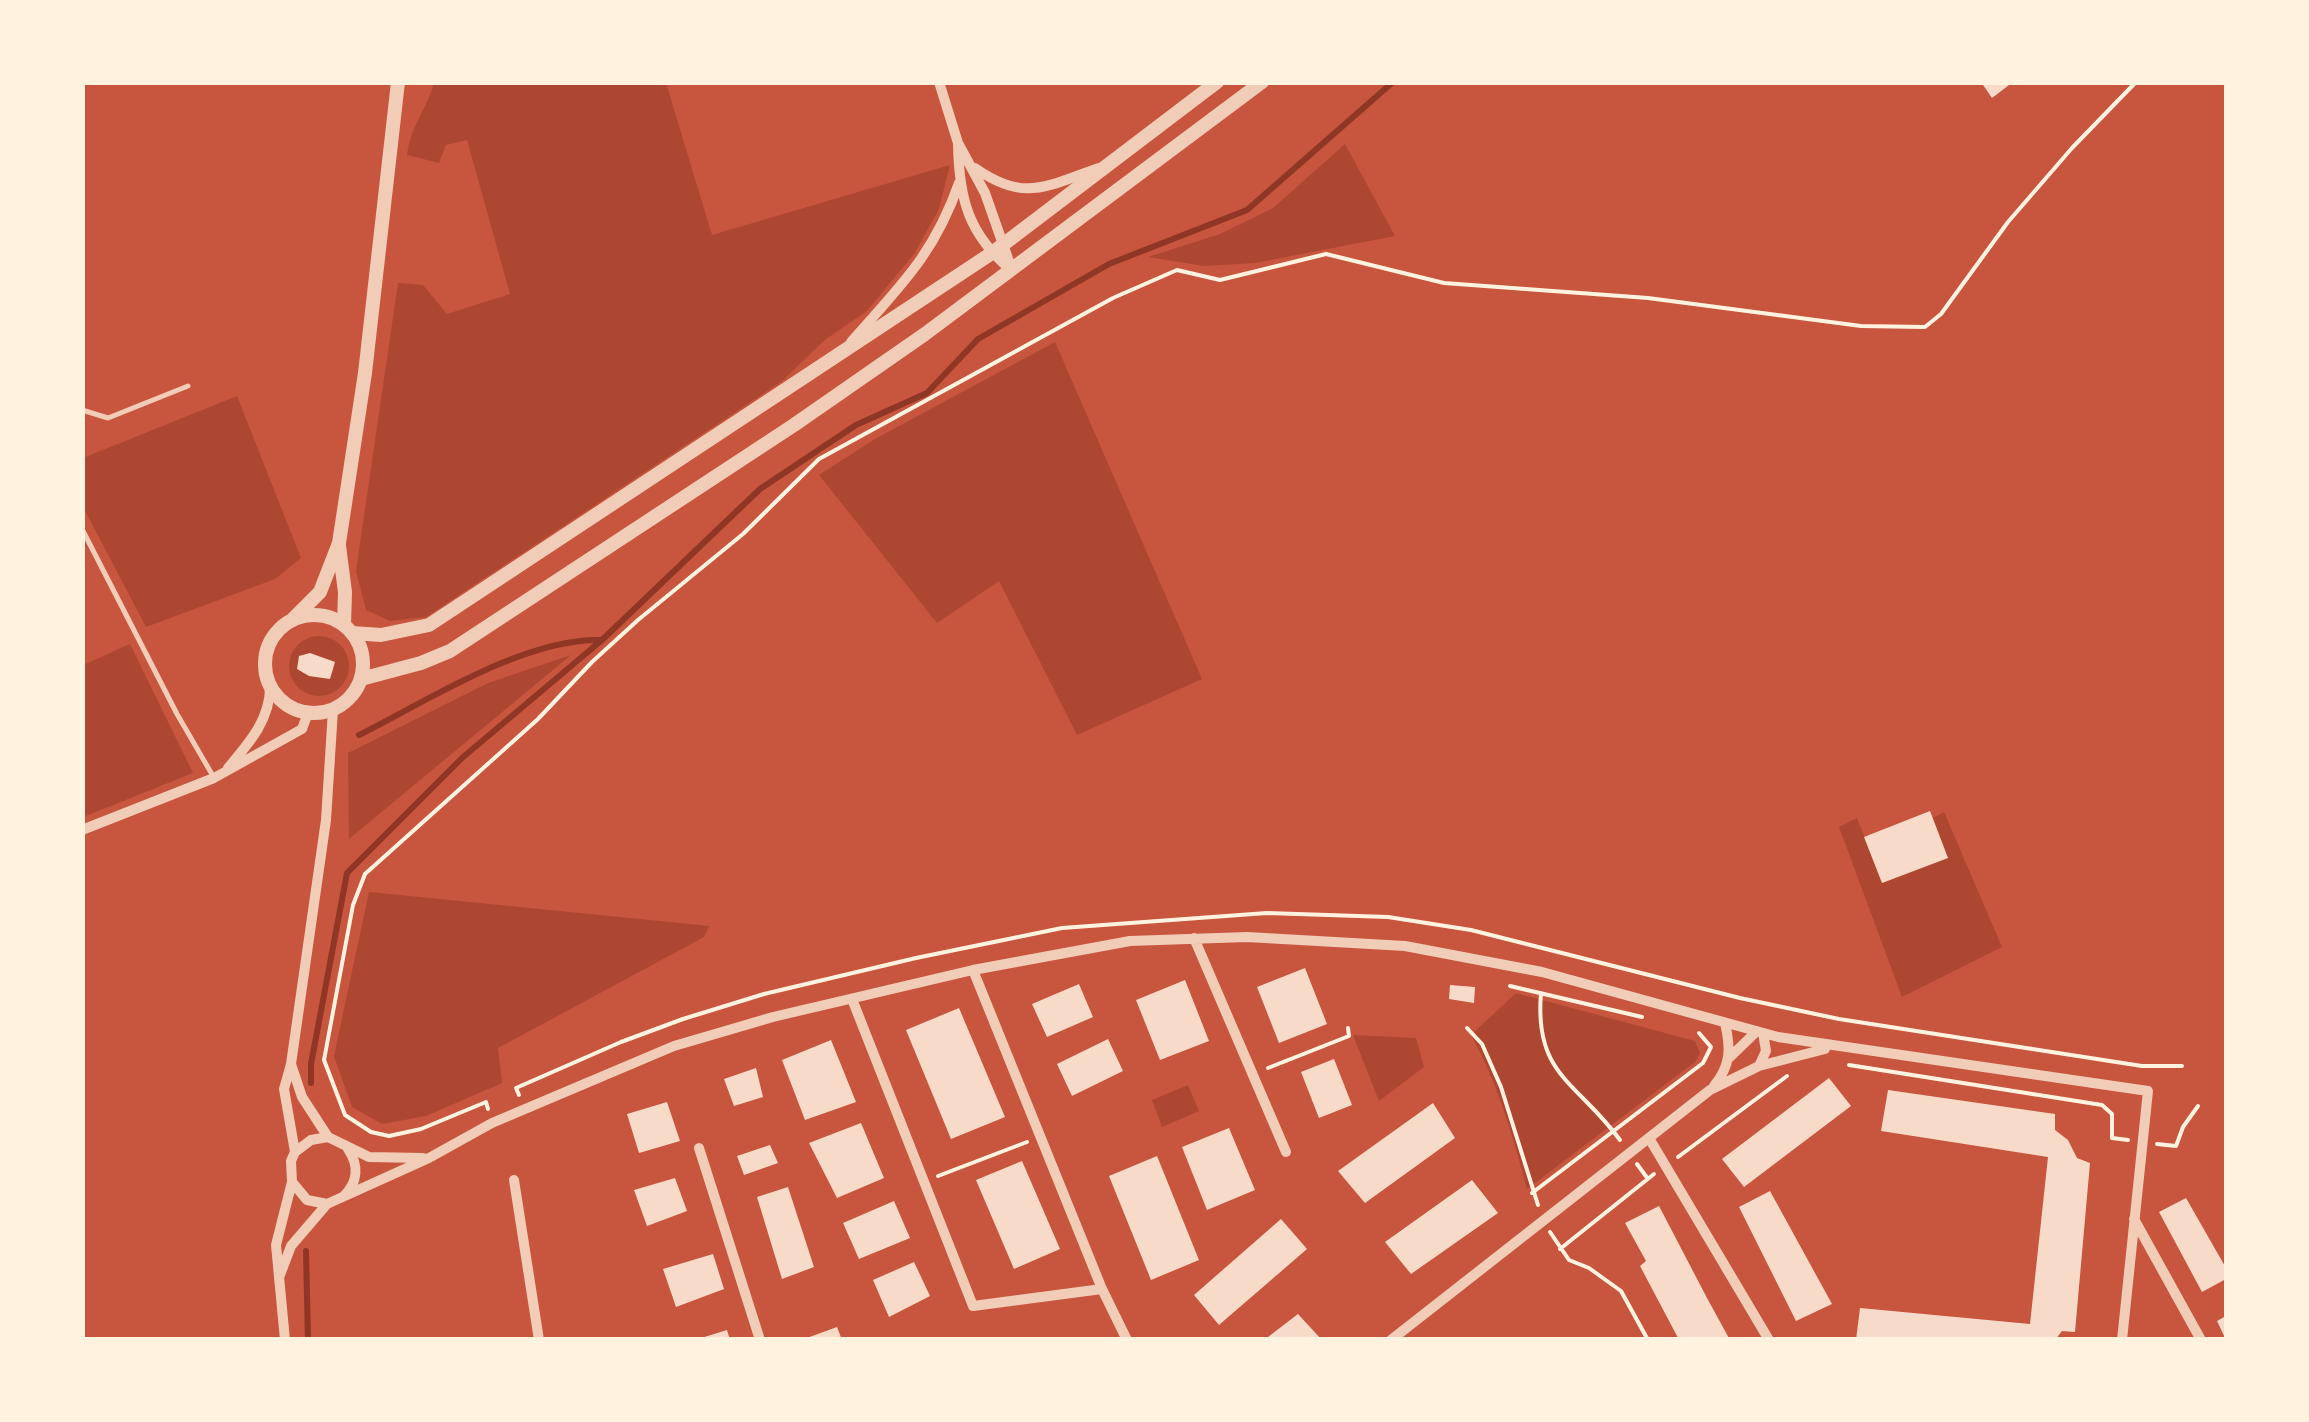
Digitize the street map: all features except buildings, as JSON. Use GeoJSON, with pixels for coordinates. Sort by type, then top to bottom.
{"type":"FeatureCollection","features":[{"type":"Feature","properties":{"kind":"street"},"geometry":{"type":"LineString","coordinates":[[219,775],[253,738],[270,706],[265,656],[280,628],[320,592],[338,543],[365,373],[398,82]]}},
{"type":"Feature","properties":{"kind":"street"},"geometry":{"type":"LineString","coordinates":[[939,82],[958,143],[1012,270]]}},
{"type":"Feature","properties":{"kind":"street"},"geometry":{"type":"LineString","coordinates":[[293,619],[320,615],[348,629],[381,636],[429,624],[992,253],[1217,82]]}},
{"type":"Feature","properties":{"kind":"street"},"geometry":{"type":"LineString","coordinates":[[361,679],[450,651],[794,425],[1012,270],[1262,82]]}},
{"type":"Feature","properties":{"kind":"street"},"geometry":{"type":"LineString","coordinates":[[958,143],[959,183],[978,235],[1012,270]]}},
{"type":"Feature","properties":{"kind":"street"},"geometry":{"type":"LineString","coordinates":[[970,165],[1005,187],[1035,190],[1109,164]]}},
{"type":"Feature","properties":{"kind":"street"},"geometry":{"type":"LineString","coordinates":[[848,346],[923,260],[946,219],[959,183]]}},
{"type":"Feature","properties":{"kind":"street"},"geometry":{"type":"LineString","coordinates":[[270,687],[292,708],[308,713],[332,710],[354,692],[361,679],[363,663],[360,647],[348,629],[338,543]]}},
{"type":"Feature","properties":{"kind":"street"},"geometry":{"type":"LineString","coordinates":[[296,1152],[284,1089],[326,820],[332,710]]}},
{"type":"Feature","properties":{"kind":"street"},"geometry":{"type":"LineString","coordinates":[[82,830],[219,775],[302,729],[308,713]]}},
{"type":"Feature","properties":{"kind":"street"},"geometry":{"type":"LineString","coordinates":[[292,1182],[307,1200],[326,1204],[339,1200],[492,1123],[674,1046],[773,1017],[972,970],[1130,941],[1247,936],[1405,946],[1542,972],[1778,1037],[2148,1091],[2122,1340]]}},
{"type":"Feature","properties":{"kind":"street"},"geometry":{"type":"LineString","coordinates":[[1194,938],[1286,1152]]}},
{"type":"Feature","properties":{"kind":"street"},"geometry":{"type":"LineString","coordinates":[[972,970],[1102,1289],[1128,1340]]}},
{"type":"Feature","properties":{"kind":"street"},"geometry":{"type":"LineString","coordinates":[[852,999],[973,1306],[1102,1289]]}},
{"type":"Feature","properties":{"kind":"street"},"geometry":{"type":"LineString","coordinates":[[1710,1090],[1726,1071],[1731,1047],[1725,1022]]}},
{"type":"Feature","properties":{"kind":"street"},"geometry":{"type":"LineString","coordinates":[[1728,1059],[1760,1032]]}},
{"type":"Feature","properties":{"kind":"street"},"geometry":{"type":"LineString","coordinates":[[1758,1066],[1766,1051],[1760,1032]]}},
{"type":"Feature","properties":{"kind":"street"},"geometry":{"type":"LineString","coordinates":[[1391,1340],[1710,1090],[1758,1066],[1841,1046]]}},
{"type":"Feature","properties":{"kind":"street"},"geometry":{"type":"LineString","coordinates":[[290,1064],[302,1097],[328,1138],[369,1157],[428,1158]]}},
{"type":"Feature","properties":{"kind":"street"},"geometry":{"type":"LineString","coordinates":[[284,1340],[276,1244],[292,1182],[290,1161],[311,1140],[328,1138]]}},
{"type":"Feature","properties":{"kind":"street"},"geometry":{"type":"LineString","coordinates":[[1649,1138],[1769,1340]]}},
{"type":"Feature","properties":{"kind":"street"},"geometry":{"type":"LineString","coordinates":[[339,1200],[348,1192],[356,1172],[356,1163],[347,1148]]}},
{"type":"Feature","properties":{"kind":"street"},"geometry":{"type":"LineString","coordinates":[[698,1148],[760,1340]]}},
{"type":"Feature","properties":{"kind":"street"},"geometry":{"type":"LineString","coordinates":[[514,1180],[539,1340]]}},
{"type":"Feature","properties":{"kind":"street"},"geometry":{"type":"LineString","coordinates":[[278,1281],[292,1246],[326,1204]]}},
{"type":"Feature","properties":{"kind":"street"},"geometry":{"type":"LineString","coordinates":[[2134,1219],[2201,1340]]}},
{"type":"Feature","properties":{"kind":"lane"},"geometry":{"type":"LineString","coordinates":[[82,410],[108,418],[188,386]]}},
{"type":"Feature","properties":{"kind":"lane"},"geometry":{"type":"LineString","coordinates":[[82,529],[177,714],[219,775]]}},
{"type":"Feature","properties":{"kind":"path"},"geometry":{"type":"LineString","coordinates":[[492,1123],[486,1102],[421,1129],[390,1136],[371,1132],[346,1115],[324,1060],[353,905],[365,874],[538,719],[604,651],[743,534],[819,460],[1050,331],[1177,270],[1220,280],[1326,254],[1444,283],[1648,298],[1861,326],[1925,328],[1941,314],[2008,222],[2136,82]]}},
{"type":"Feature","properties":{"kind":"path"},"geometry":{"type":"LineString","coordinates":[[524,1109],[516,1088],[622,1042],[764,994],[1062,928],[1267,913],[1388,918],[1470,930],[1838,1019],[2142,1066],[2182,1066]]}},
{"type":"Feature","properties":{"kind":"path"},"geometry":{"type":"LineString","coordinates":[[1510,986],[1646,1018]]}},
{"type":"Feature","properties":{"kind":"path"},"geometry":{"type":"LineString","coordinates":[[1541,993],[1538,1023],[1545,1049],[1568,1085],[1614,1131],[1648,1179]]}},
{"type":"Feature","properties":{"kind":"path"},"geometry":{"type":"LineString","coordinates":[[1252,1075],[1349,1036],[1348,1028]]}},
{"type":"Feature","properties":{"kind":"path"},"geometry":{"type":"LineString","coordinates":[[1467,1028],[1482,1044],[1502,1087],[1532,1192],[1560,1249],[1569,1260],[1589,1268],[1621,1291],[1648,1340]]}},
{"type":"Feature","properties":{"kind":"path"},"geometry":{"type":"LineString","coordinates":[[1532,1192],[1702,1063],[1711,1047],[1703,1034],[1691,1029]]}},
{"type":"Feature","properties":{"kind":"path"},"geometry":{"type":"LineString","coordinates":[[1838,1063],[2102,1105],[2112,1114],[2112,1138],[2176,1146],[2183,1127],[2198,1106]]}},
{"type":"Feature","properties":{"kind":"path"},"geometry":{"type":"LineString","coordinates":[[1560,1249],[1666,1165],[1790,1075]]}},
{"type":"Feature","properties":{"kind":"path"},"geometry":{"type":"LineString","coordinates":[[924,1182],[1040,1136]]}},
{"type":"Feature","properties":{"kind":"shaded area"},"geometry":{"type":"Polygon","coordinates":[[[434,83],[666,83],[712,235],[950,165],[939,209],[914,254],[867,311],[826,339],[781,382],[426,617],[390,621],[366,610],[356,571],[398,283],[423,285],[447,314],[510,294],[467,140],[446,145],[439,163],[407,155],[434,83]]]}},
{"type":"Feature","properties":{"kind":"shaded area"},"geometry":{"type":"Polygon","coordinates":[[[1345,144],[1395,236],[1255,263],[1204,266],[1148,257],[1220,234],[1273,208],[1345,144]]]}},
{"type":"Feature","properties":{"kind":"shaded area"},"geometry":{"type":"Polygon","coordinates":[[[1055,342],[1202,679],[1077,735],[999,581],[937,623],[819,475],[875,439],[1055,342]]]}},
{"type":"Feature","properties":{"kind":"shaded area"},"geometry":{"type":"Polygon","coordinates":[[[237,396],[301,558],[275,579],[146,627],[83,507],[83,458],[237,396]]]}},
{"type":"Feature","properties":{"kind":"shaded area"},"geometry":{"type":"Polygon","coordinates":[[[319,636],[340,645],[349,666],[340,687],[319,696],[298,687],[289,666],[298,645],[319,636]]]}},
{"type":"Feature","properties":{"kind":"shaded area"},"geometry":{"type":"Polygon","coordinates":[[[130,644],[193,773],[83,817],[83,665],[130,644]]]}},
{"type":"Feature","properties":{"kind":"shaded area"},"geometry":{"type":"Polygon","coordinates":[[[571,655],[349,839],[348,753],[488,683],[571,655]]]}},
{"type":"Feature","properties":{"kind":"shaded area"},"geometry":{"type":"Polygon","coordinates":[[[1944,812],[2002,947],[1902,997],[1839,827],[1857,818],[1883,883],[1948,858],[1933,818],[1944,812]]]}},
{"type":"Feature","properties":{"kind":"shaded area"},"geometry":{"type":"Polygon","coordinates":[[[369,892],[709,926],[704,937],[498,1048],[502,1083],[426,1116],[382,1124],[352,1107],[334,1056],[369,892]]]}},
{"type":"Feature","properties":{"kind":"shaded area"},"geometry":{"type":"Polygon","coordinates":[[[1516,993],[1695,1041],[1700,1053],[1695,1062],[1527,1189],[1497,1091],[1471,1035],[1516,993]]]}},
{"type":"Feature","properties":{"kind":"shaded area"},"geometry":{"type":"Polygon","coordinates":[[[1353,1035],[1416,1038],[1424,1067],[1379,1101],[1353,1035]]]}},
{"type":"Feature","properties":{"kind":"shaded area"},"geometry":{"type":"Polygon","coordinates":[[[1188,1085],[1199,1111],[1162,1127],[1152,1100],[1188,1085]]]}},
{"type":"Feature","properties":{"kind":"waterway"},"geometry":{"type":"LineString","coordinates":[[311,1083],[311,1064],[347,873],[462,758],[602,640],[760,489],[856,425],[927,393],[978,339],[1109,264],[1247,210],[1393,82]]}},
{"type":"Feature","properties":{"kind":"waterway"},"geometry":{"type":"LineString","coordinates":[[359,735],[510,660],[573,642],[602,640]]}},
{"type":"Feature","properties":{"kind":"waterway"},"geometry":{"type":"LineString","coordinates":[[306,1251],[308,1340]]}}]}
